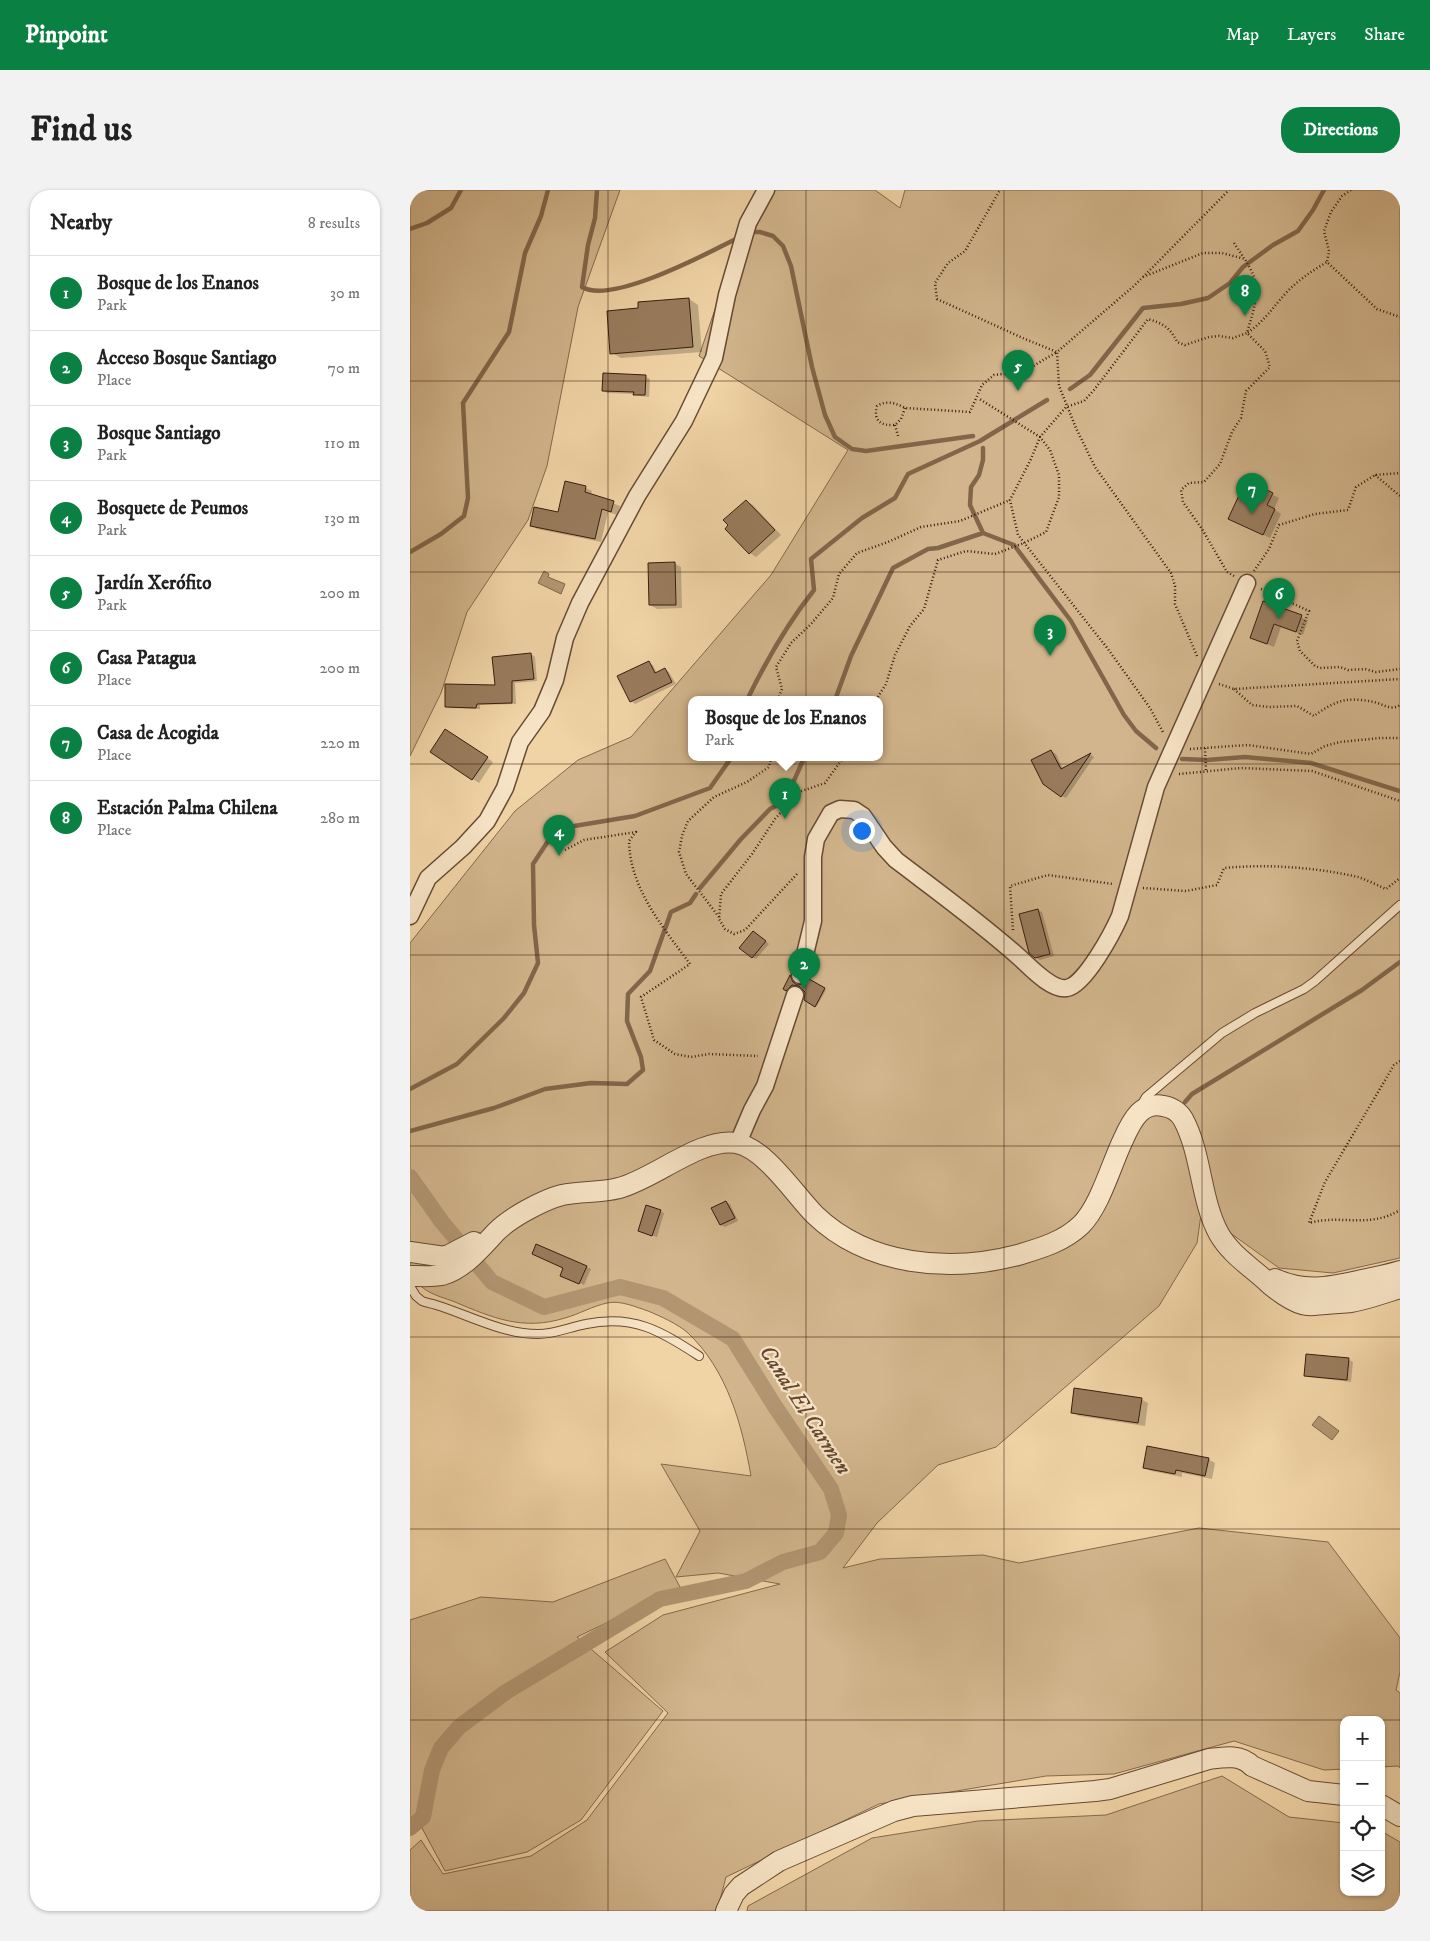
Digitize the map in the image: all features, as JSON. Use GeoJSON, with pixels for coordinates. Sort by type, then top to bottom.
{"type":"FeatureCollection","features":[{"type":"Feature","properties":{"kind":"street"},"geometry":{"type":"LineString","coordinates":[[410,916],[428,878],[463,847],[487,821],[505,788],[520,742],[542,711],[554,680],[565,638],[580,603],[637,496],[684,421],[714,358],[727,295],[748,223],[766,190]]}},
{"type":"Feature","properties":{"kind":"street"},"geometry":{"type":"LineString","coordinates":[[800,975],[814,921],[814,857],[816,840],[831,813],[840,809],[854,810],[863,816],[884,847],[896,860],[986,928],[1056,987],[1066,988],[1075,985],[1115,929],[1161,776],[1247,583]]}},
{"type":"Feature","properties":{"kind":"street"},"geometry":{"type":"LineString","coordinates":[[738,1143],[765,1086],[795,995]]}},
{"type":"Feature","properties":{"kind":"street"},"geometry":{"type":"LineString","coordinates":[[410,1276],[440,1275],[448,1264],[477,1247],[508,1222],[544,1201],[563,1195],[617,1189],[630,1185],[695,1151],[710,1146],[738,1143],[754,1151],[767,1162],[814,1214],[840,1235],[855,1243],[889,1257],[909,1262],[950,1264],[1003,1259],[1048,1246],[1067,1236],[1082,1223],[1092,1210],[1119,1148],[1135,1118],[1146,1108],[1160,1105],[1173,1109],[1183,1119],[1193,1148],[1208,1209],[1228,1247],[1275,1289],[1304,1306],[1351,1302],[1400,1288]]}},
{"type":"Feature","properties":{"kind":"street"},"geometry":{"type":"LineString","coordinates":[[410,1252],[448,1264]]}},
{"type":"Feature","properties":{"kind":"street"},"geometry":{"type":"LineString","coordinates":[[1252,1269],[1288,1286],[1311,1289],[1332,1287],[1400,1271]]}},
{"type":"Feature","properties":{"kind":"street"},"geometry":{"type":"LineString","coordinates":[[726,1911],[734,1894],[741,1886],[779,1861],[894,1811],[913,1806],[1095,1792],[1209,1759],[1225,1757],[1238,1758],[1248,1762],[1252,1766],[1308,1791],[1340,1795]]}},
{"type":"Feature","properties":{"kind":"street"},"geometry":{"type":"LineString","coordinates":[[1383,1806],[1400,1816]]}},
{"type":"Feature","properties":{"kind":"lane"},"geometry":{"type":"LineString","coordinates":[[1135,1118],[1146,1097],[1200,1050],[1231,1026],[1304,989],[1344,957],[1362,938],[1400,906]]}},
{"type":"Feature","properties":{"kind":"lane"},"geometry":{"type":"LineString","coordinates":[[410,1286],[416,1296],[422,1301],[482,1322],[515,1331],[550,1333],[605,1321],[635,1323],[660,1331],[699,1356]]}},
{"type":"Feature","properties":{"kind":"path"},"geometry":{"type":"LineString","coordinates":[[1000,190],[965,251],[948,263],[935,283],[937,299],[1057,352]]}},
{"type":"Feature","properties":{"kind":"path"},"geometry":{"type":"LineString","coordinates":[[904,408],[901,419],[895,425],[886,426],[878,421],[875,414],[877,406],[890,402],[904,408],[970,412],[978,398],[982,385],[994,375],[1023,372],[1057,352],[1143,276],[1229,190]]}},
{"type":"Feature","properties":{"kind":"path"},"geometry":{"type":"LineString","coordinates":[[1328,262],[1329,251],[1324,231],[1331,212],[1342,196],[1351,190]]}},
{"type":"Feature","properties":{"kind":"path"},"geometry":{"type":"LineString","coordinates":[[1234,243],[1246,260],[1255,283],[1255,308],[1247,332]]}},
{"type":"Feature","properties":{"kind":"path"},"geometry":{"type":"LineString","coordinates":[[1143,276],[1203,253],[1222,253],[1246,260]]}},
{"type":"Feature","properties":{"kind":"path"},"geometry":{"type":"LineString","coordinates":[[1328,262],[1377,310],[1400,317]]}},
{"type":"Feature","properties":{"kind":"path"},"geometry":{"type":"LineString","coordinates":[[779,696],[782,689],[776,667],[791,643],[811,624],[833,598],[839,574],[857,553],[921,527],[960,521],[1010,500],[1040,437],[1066,407],[1084,400],[1094,390],[1148,319],[1162,323],[1173,332],[1177,342],[1184,346],[1209,337],[1233,338],[1259,326],[1306,274],[1328,262]]}},
{"type":"Feature","properties":{"kind":"path"},"geometry":{"type":"LineString","coordinates":[[1247,332],[1265,351],[1270,367],[1246,391],[1241,418],[1232,432],[1220,464],[1204,482],[1189,484],[1181,490],[1183,502],[1202,529],[1227,572],[1309,611],[1297,641],[1300,650],[1314,666],[1326,668],[1340,666],[1351,670],[1365,668],[1376,672],[1400,669]]}},
{"type":"Feature","properties":{"kind":"path"},"geometry":{"type":"LineString","coordinates":[[1057,352],[1059,386],[1066,407],[1095,468],[1171,573],[1175,586],[1175,604],[1205,679],[1234,689],[1400,679]]}},
{"type":"Feature","properties":{"kind":"path"},"geometry":{"type":"LineString","coordinates":[[878,696],[886,684],[895,655],[910,626],[924,609],[938,560],[966,551],[995,554],[1046,532],[1059,497],[1059,475],[1054,457],[1040,437],[978,398]]}},
{"type":"Feature","properties":{"kind":"path"},"geometry":{"type":"LineString","coordinates":[[895,425],[898,436]]}},
{"type":"Feature","properties":{"kind":"path"},"geometry":{"type":"LineString","coordinates":[[1247,583],[1269,549],[1279,524],[1315,514],[1348,510],[1356,487],[1375,475],[1400,473]]}},
{"type":"Feature","properties":{"kind":"path"},"geometry":{"type":"LineString","coordinates":[[1375,475],[1400,496]]}},
{"type":"Feature","properties":{"kind":"path"},"geometry":{"type":"LineString","coordinates":[[1010,500],[1018,535],[1023,543],[1108,649],[1150,708],[1172,750],[1248,745],[1311,754],[1324,746],[1340,742],[1400,738]]}},
{"type":"Feature","properties":{"kind":"path"},"geometry":{"type":"LineString","coordinates":[[1234,689],[1252,705],[1269,707],[1298,706],[1314,716],[1323,709],[1344,700],[1374,702],[1388,707],[1400,705]]}},
{"type":"Feature","properties":{"kind":"path"},"geometry":{"type":"LineString","coordinates":[[1204,748],[1206,772]]}},
{"type":"Feature","properties":{"kind":"path"},"geometry":{"type":"LineString","coordinates":[[770,761],[769,767],[747,782],[714,797],[688,822],[682,836],[679,852],[686,874],[725,929],[734,934],[744,930],[814,857]]}},
{"type":"Feature","properties":{"kind":"path"},"geometry":{"type":"LineString","coordinates":[[719,919],[721,894],[752,854],[775,819],[799,792],[825,783],[841,761]]}},
{"type":"Feature","properties":{"kind":"path"},"geometry":{"type":"LineString","coordinates":[[1161,776],[1241,768],[1312,771],[1400,801]]}},
{"type":"Feature","properties":{"kind":"path"},"geometry":{"type":"LineString","coordinates":[[564,850],[584,840],[636,832],[629,841],[629,854],[636,881],[641,893],[690,964],[641,997],[654,1040],[675,1054],[691,1057],[709,1054],[775,1056]]}},
{"type":"Feature","properties":{"kind":"path"},"geometry":{"type":"LineString","coordinates":[[1015,953],[1010,886],[1048,875],[1072,880],[1186,892],[1217,885],[1224,868],[1252,865],[1309,869],[1360,878],[1386,889],[1400,878]]}},
{"type":"Feature","properties":{"kind":"path"},"geometry":{"type":"LineString","coordinates":[[1400,1061],[1394,1065],[1325,1182],[1309,1223],[1321,1220],[1364,1221],[1390,1216],[1400,1210]]}},
{"type":"Feature","properties":{"kind":"shaded area"},"geometry":{"type":"Polygon","coordinates":[[[410,190],[620,190],[578,307],[547,466],[528,520],[467,612],[441,693],[410,756],[410,190]]]}},
{"type":"Feature","properties":{"kind":"shaded area"},"geometry":{"type":"Polygon","coordinates":[[[756,190],[875,190],[900,208],[905,190],[1400,190],[1400,1258],[1333,1273],[1279,1268],[1226,1230],[1207,1172],[1197,1243],[1159,1306],[996,1447],[938,1465],[877,1523],[843,1568],[880,1559],[983,1555],[1019,1563],[1199,1528],[1328,1542],[1400,1638],[1400,1672],[1396,1690],[1400,1693],[1400,1768],[1398,1766],[1385,1767],[1385,1716],[1340,1716],[1340,1769],[1324,1770],[1234,1741],[1114,1774],[1046,1776],[879,1804],[726,1877],[717,1911],[410,1911],[410,1850],[421,1840],[443,1874],[531,1856],[587,1820],[668,1713],[605,1652],[663,1615],[780,1584],[718,1573],[676,1577],[700,1531],[661,1464],[751,1476],[743,1437],[731,1399],[713,1364],[688,1333],[674,1323],[653,1313],[617,1302],[602,1304],[550,1322],[522,1323],[495,1318],[429,1292],[419,1284],[410,1271],[410,943],[515,811],[578,760],[631,737],[771,575],[848,450],[699,356],[756,190]]]}},
{"type":"Feature","properties":{"kind":"shaded area"},"geometry":{"type":"Polygon","coordinates":[[[544,571],[549,574],[548,577],[565,584],[561,594],[538,583],[544,571]]]}},
{"type":"Feature","properties":{"kind":"shaded area"},"geometry":{"type":"Polygon","coordinates":[[[1319,1416],[1339,1431],[1332,1440],[1312,1425],[1319,1416]]]}},
{"type":"Feature","properties":{"kind":"shaded area"},"geometry":{"type":"Polygon","coordinates":[[[665,1559],[680,1587],[577,1637],[663,1711],[581,1820],[527,1852],[445,1871],[415,1815],[410,1818],[410,1620],[481,1597],[553,1602],[665,1559]]]}},
{"type":"Feature","properties":{"kind":"shaded area"},"geometry":{"type":"Polygon","coordinates":[[[1222,1776],[1289,1817],[1340,1823],[1340,1896],[1385,1896],[1385,1833],[1400,1842],[1400,1911],[747,1911],[748,1906],[872,1838],[978,1821],[1106,1815],[1222,1776]]]}},
{"type":"Feature","properties":{"kind":"building"},"geometry":{"type":"Polygon","coordinates":[[[689,298],[693,347],[610,354],[607,311],[638,308],[638,302],[689,298]]]}},
{"type":"Feature","properties":{"kind":"building"},"geometry":{"type":"Polygon","coordinates":[[[603,373],[646,375],[645,395],[633,395],[634,392],[602,391],[603,373]]]}},
{"type":"Feature","properties":{"kind":"building"},"geometry":{"type":"Polygon","coordinates":[[[565,481],[586,486],[585,492],[614,501],[611,512],[602,509],[595,539],[530,526],[534,507],[558,512],[565,481]]]}},
{"type":"Feature","properties":{"kind":"building"},"geometry":{"type":"Polygon","coordinates":[[[1253,483],[1273,493],[1267,505],[1275,509],[1263,535],[1228,519],[1241,491],[1248,495],[1253,483]]]}},
{"type":"Feature","properties":{"kind":"building"},"geometry":{"type":"Polygon","coordinates":[[[746,500],[775,530],[749,554],[725,529],[728,525],[723,520],[746,500]]]}},
{"type":"Feature","properties":{"kind":"building"},"geometry":{"type":"Polygon","coordinates":[[[675,562],[676,605],[649,605],[648,563],[675,562]]]}},
{"type":"Feature","properties":{"kind":"building"},"geometry":{"type":"Polygon","coordinates":[[[1263,601],[1302,615],[1296,632],[1274,624],[1267,644],[1250,638],[1263,601]]]}},
{"type":"Feature","properties":{"kind":"building"},"geometry":{"type":"Polygon","coordinates":[[[531,653],[534,679],[512,681],[512,703],[477,704],[476,708],[445,707],[445,684],[495,685],[492,657],[531,653]]]}},
{"type":"Feature","properties":{"kind":"building"},"geometry":{"type":"Polygon","coordinates":[[[649,661],[655,673],[665,668],[672,682],[630,702],[617,676],[649,661]]]}},
{"type":"Feature","properties":{"kind":"building"},"geometry":{"type":"Polygon","coordinates":[[[445,729],[488,757],[472,780],[430,752],[445,729]]]}},
{"type":"Feature","properties":{"kind":"building"},"geometry":{"type":"Polygon","coordinates":[[[1051,750],[1061,769],[1091,753],[1061,797],[1043,784],[1031,760],[1051,750]]]}},
{"type":"Feature","properties":{"kind":"building"},"geometry":{"type":"Polygon","coordinates":[[[1038,909],[1050,954],[1035,958],[1029,953],[1019,914],[1038,909]]]}},
{"type":"Feature","properties":{"kind":"building"},"geometry":{"type":"Polygon","coordinates":[[[753,931],[766,941],[752,958],[739,948],[753,931]]]}},
{"type":"Feature","properties":{"kind":"building"},"geometry":{"type":"Polygon","coordinates":[[[790,975],[793,982],[797,985],[803,984],[809,979],[825,988],[815,1007],[804,1000],[805,992],[799,986],[792,985],[786,991],[783,989],[790,975]]]}},
{"type":"Feature","properties":{"kind":"building"},"geometry":{"type":"Polygon","coordinates":[[[726,1201],[735,1218],[720,1225],[711,1208],[726,1201]]]}},
{"type":"Feature","properties":{"kind":"building"},"geometry":{"type":"Polygon","coordinates":[[[646,1205],[661,1210],[652,1236],[638,1231],[646,1205]]]}},
{"type":"Feature","properties":{"kind":"building"},"geometry":{"type":"Polygon","coordinates":[[[536,1244],[587,1266],[579,1284],[560,1276],[563,1268],[532,1254],[536,1244]]]}},
{"type":"Feature","properties":{"kind":"building"},"geometry":{"type":"Polygon","coordinates":[[[1306,1354],[1349,1358],[1347,1380],[1304,1376],[1306,1354]]]}},
{"type":"Feature","properties":{"kind":"building"},"geometry":{"type":"Polygon","coordinates":[[[1074,1388],[1142,1398],[1138,1423],[1071,1413],[1074,1388]]]}},
{"type":"Feature","properties":{"kind":"building"},"geometry":{"type":"Polygon","coordinates":[[[1147,1446],[1209,1458],[1205,1476],[1176,1470],[1175,1474],[1143,1468],[1147,1446]]]}},
{"type":"Feature","properties":{"kind":"waterway"},"geometry":{"type":"LineString","coordinates":[[410,229],[427,223],[451,208],[461,190]]}},
{"type":"Feature","properties":{"kind":"waterway"},"geometry":{"type":"LineString","coordinates":[[410,552],[441,534],[464,516],[468,498],[463,403],[509,332],[525,253],[541,216],[548,190]]}},
{"type":"Feature","properties":{"kind":"waterway"},"geometry":{"type":"LineString","coordinates":[[597,190],[595,218],[588,245],[582,287],[596,291],[614,289],[636,283],[683,265],[738,238]]}},
{"type":"Feature","properties":{"kind":"waterway"},"geometry":{"type":"LineString","coordinates":[[1070,389],[1090,375],[1143,308],[1181,304],[1208,298],[1230,283],[1243,267],[1273,245],[1298,231],[1324,190]]}},
{"type":"Feature","properties":{"kind":"waterway"},"geometry":{"type":"LineString","coordinates":[[752,232],[773,236],[783,246],[791,266],[812,367],[825,415],[835,437],[852,449],[866,451],[973,436]]}},
{"type":"Feature","properties":{"kind":"waterway"},"geometry":{"type":"LineString","coordinates":[[749,696],[778,643],[814,590],[811,559],[862,518],[895,498],[908,474],[980,441],[1047,400]]}},
{"type":"Feature","properties":{"kind":"waterway"},"geometry":{"type":"LineString","coordinates":[[983,448],[983,460],[979,475],[971,487],[970,505],[983,533]]}},
{"type":"Feature","properties":{"kind":"waterway"},"geometry":{"type":"LineString","coordinates":[[836,696],[851,656],[893,568],[928,549],[938,548],[983,533],[1014,545],[1071,621],[1124,715],[1136,731],[1156,748]]}},
{"type":"Feature","properties":{"kind":"waterway"},"geometry":{"type":"LineString","coordinates":[[1182,759],[1207,760],[1245,757],[1311,763],[1400,791]]}},
{"type":"Feature","properties":{"kind":"waterway"},"geometry":{"type":"LineString","coordinates":[[410,1089],[457,1064],[504,1018],[524,993],[538,963],[534,925],[533,864],[556,829],[635,816],[710,788],[729,761]]}},
{"type":"Feature","properties":{"kind":"waterway"},"geometry":{"type":"LineString","coordinates":[[700,888],[741,839],[770,809],[785,801],[803,761]]}},
{"type":"Feature","properties":{"kind":"waterway"},"geometry":{"type":"LineString","coordinates":[[410,1131],[494,1108],[545,1089],[591,1083],[627,1084],[643,1070],[641,1057],[627,1021],[628,994],[650,971],[671,912],[690,903],[696,894]]}},
{"type":"Feature","properties":{"kind":"waterway"},"geometry":{"type":"LineString","coordinates":[[1185,1102],[1192,1094],[1362,990],[1400,962]]}},
{"type":"Feature","properties":{"kind":"waterway","name":"Canal El Carmen"},"geometry":{"type":"LineString","coordinates":[[410,1177],[442,1222],[492,1282],[544,1307],[620,1287],[663,1298],[733,1339],[774,1405],[831,1489],[839,1515],[836,1533],[820,1552],[783,1562],[746,1581],[660,1599],[506,1692],[459,1727],[441,1748],[432,1770],[423,1817],[410,1828]]}},
{"type":"Feature","properties":{"kind":"place","name":"Estación Palma Chilena"},"geometry":{"type":"Point","coordinates":[1245,316]}},
{"type":"Feature","properties":{"kind":"place","name":"Jardín Xerófito"},"geometry":{"type":"Point","coordinates":[1018,391]}},
{"type":"Feature","properties":{"kind":"place","name":"Casa de Acogida"},"geometry":{"type":"Point","coordinates":[1252,514]}},
{"type":"Feature","properties":{"kind":"place","name":"Casa Patagua"},"geometry":{"type":"Point","coordinates":[1279,619]}},
{"type":"Feature","properties":{"kind":"place","name":"Bosque Santiago"},"geometry":{"type":"Point","coordinates":[1050,656]}},
{"type":"Feature","properties":{"kind":"place","name":"Bosque de los Enanos"},"geometry":{"type":"Point","coordinates":[785,819]}},
{"type":"Feature","properties":{"kind":"place","name":"Bosquete de Peumos"},"geometry":{"type":"Point","coordinates":[559,856]}},
{"type":"Feature","properties":{"kind":"place","name":"Acceso Bosque Santiago"},"geometry":{"type":"Point","coordinates":[804,989]}}]}
